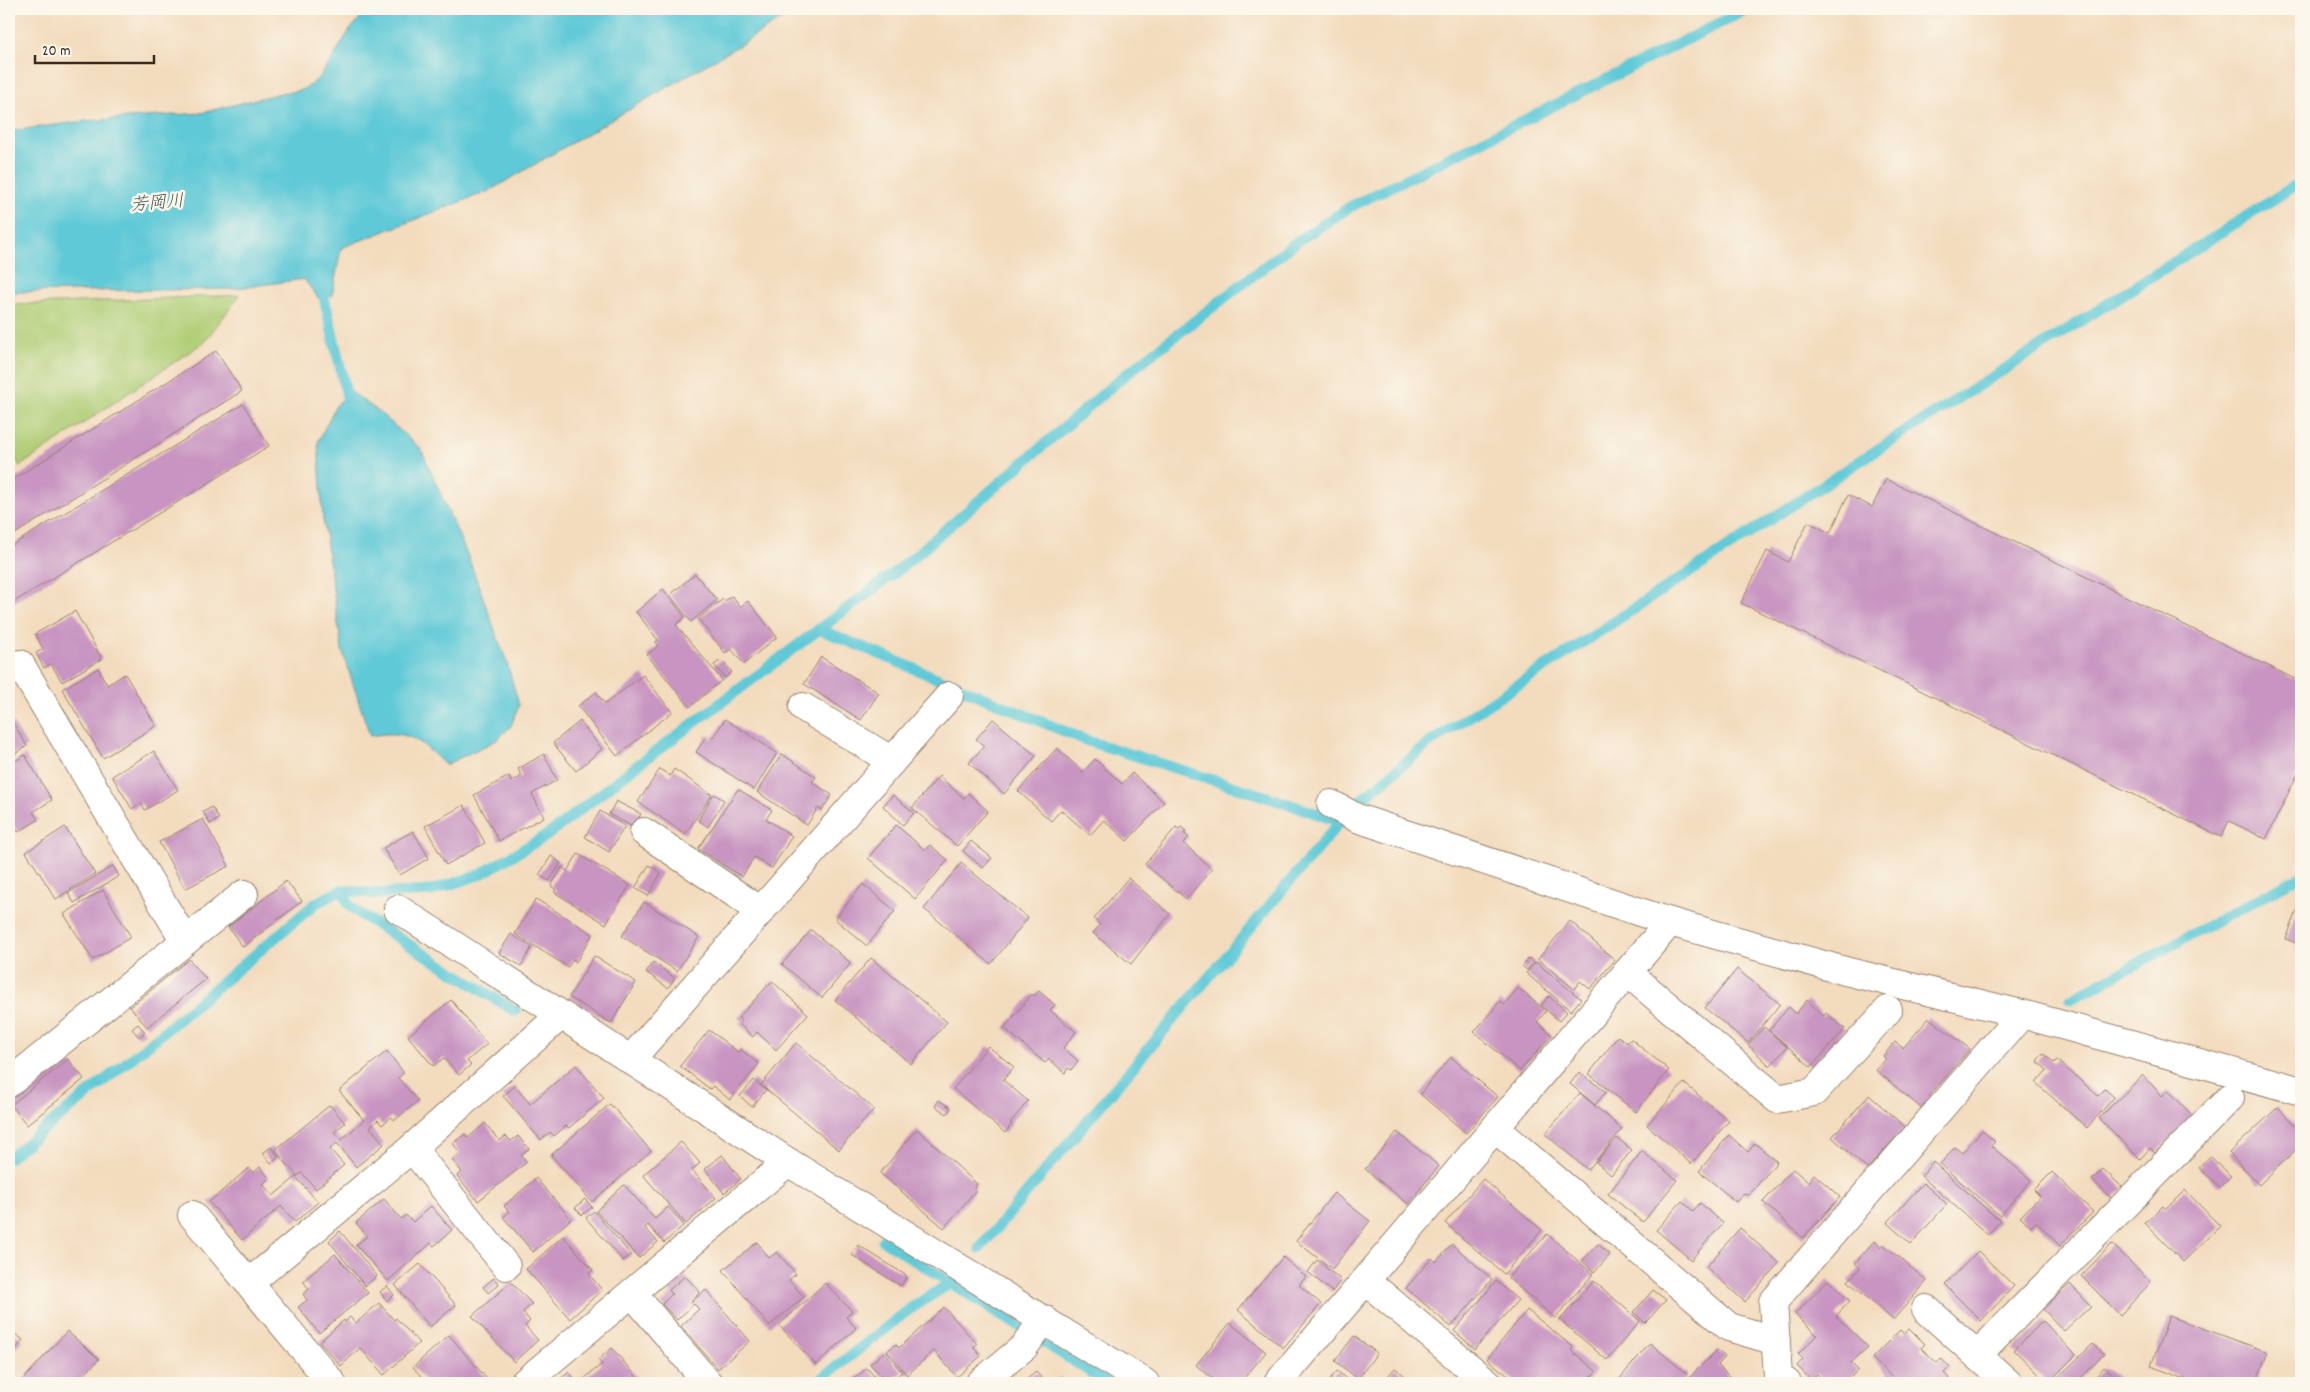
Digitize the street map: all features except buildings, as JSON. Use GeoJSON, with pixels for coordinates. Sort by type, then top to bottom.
{"type":"FeatureCollection","features":[{"type":"Feature","properties":{"kind":"street"},"geometry":{"type":"LineString","coordinates":[[20,664],[185,941]]}},
{"type":"Feature","properties":{"kind":"street"},"geometry":{"type":"LineString","coordinates":[[630,1059],[949,696]]}},
{"type":"Feature","properties":{"kind":"street"},"geometry":{"type":"LineString","coordinates":[[803,707],[892,761]]}},
{"type":"Feature","properties":{"kind":"street"},"geometry":{"type":"LineString","coordinates":[[1343,811],[1666,927],[1845,971],[2016,1021],[2301,1091]]}},
{"type":"Feature","properties":{"kind":"street"},"geometry":{"type":"LineString","coordinates":[[644,832],[761,911]]}},
{"type":"Feature","properties":{"kind":"street"},"geometry":{"type":"LineString","coordinates":[[12,1074],[244,894]]}},
{"type":"Feature","properties":{"kind":"street"},"geometry":{"type":"LineString","coordinates":[[398,909],[788,1162],[1036,1331],[1145,1383]]}},
{"type":"Feature","properties":{"kind":"street"},"geometry":{"type":"LineString","coordinates":[[1278,1383],[1666,927]]}},
{"type":"Feature","properties":{"kind":"street"},"geometry":{"type":"LineString","coordinates":[[1627,972],[1777,1099],[1814,1092],[1888,1010]]}},
{"type":"Feature","properties":{"kind":"street"},"geometry":{"type":"LineString","coordinates":[[249,1283],[412,1148],[561,1015]]}},
{"type":"Feature","properties":{"kind":"street"},"geometry":{"type":"LineString","coordinates":[[1787,1383],[1778,1376],[1774,1302],[2016,1021]]}},
{"type":"Feature","properties":{"kind":"street"},"geometry":{"type":"LineString","coordinates":[[1977,1355],[2230,1098]]}},
{"type":"Feature","properties":{"kind":"street"},"geometry":{"type":"LineString","coordinates":[[1495,1128],[1729,1327],[1776,1341]]}},
{"type":"Feature","properties":{"kind":"street"},"geometry":{"type":"LineString","coordinates":[[412,1148],[506,1266]]}},
{"type":"Feature","properties":{"kind":"street"},"geometry":{"type":"LineString","coordinates":[[524,1383],[633,1294],[788,1162]]}},
{"type":"Feature","properties":{"kind":"street"},"geometry":{"type":"LineString","coordinates":[[192,1214],[332,1383]]}},
{"type":"Feature","properties":{"kind":"street"},"geometry":{"type":"LineString","coordinates":[[1366,1281],[1488,1383]]}},
{"type":"Feature","properties":{"kind":"street"},"geometry":{"type":"LineString","coordinates":[[633,1294],[708,1383]]}},
{"type":"Feature","properties":{"kind":"street"},"geometry":{"type":"LineString","coordinates":[[1926,1309],[2008,1383]]}},
{"type":"Feature","properties":{"kind":"street"},"geometry":{"type":"LineString","coordinates":[[980,1383],[1024,1347],[1036,1331]]}},
{"type":"Feature","properties":{"kind":"green space"},"geometry":{"type":"Polygon","coordinates":[[[240,295],[204,342],[20,466],[9,448],[9,305],[240,295]]]}},
{"type":"Feature","properties":{"kind":"water","name":"芳岡川"},"geometry":{"type":"Polygon","coordinates":[[[368,9],[797,9],[745,42],[489,191],[341,248],[332,296],[319,299],[304,279],[232,289],[9,292],[9,131],[86,121],[201,113],[285,92],[296,91],[306,87],[322,74],[348,32],[368,9]]]}},
{"type":"Feature","properties":{"kind":"water"},"geometry":{"type":"Polygon","coordinates":[[[350,391],[378,411],[421,449],[468,557],[507,663],[519,705],[511,726],[497,740],[445,765],[428,749],[412,738],[394,734],[370,736],[342,650],[323,519],[318,442],[335,407],[350,391]]]}},
{"type":"Feature","properties":{"kind":"waterway"},"geometry":{"type":"LineString","coordinates":[[9,1158],[159,1036],[316,903],[342,890],[376,894],[431,891],[481,874],[549,834],[639,764],[901,568],[1125,375],[1299,240],[1350,207],[1748,9]]}},
{"type":"Feature","properties":{"kind":"waterway"},"geometry":{"type":"LineString","coordinates":[[980,1248],[1340,822],[1362,799],[1429,743],[1872,453],[2301,182]]}},
{"type":"Feature","properties":{"kind":"waterway"},"geometry":{"type":"LineString","coordinates":[[321,284],[350,410]]}},
{"type":"Feature","properties":{"kind":"waterway"},"geometry":{"type":"LineString","coordinates":[[819,629],[1088,741],[1339,821]]}},
{"type":"Feature","properties":{"kind":"waterway"},"geometry":{"type":"LineString","coordinates":[[2071,999],[2301,876]]}},
{"type":"Feature","properties":{"kind":"waterway"},"geometry":{"type":"LineString","coordinates":[[342,890],[349,905],[363,916],[515,1011]]}},
{"type":"Feature","properties":{"kind":"waterway"},"geometry":{"type":"LineString","coordinates":[[883,1240],[1108,1383]]}},
{"type":"Feature","properties":{"kind":"waterway"},"geometry":{"type":"LineString","coordinates":[[816,1383],[911,1308],[957,1279]]}}]}
